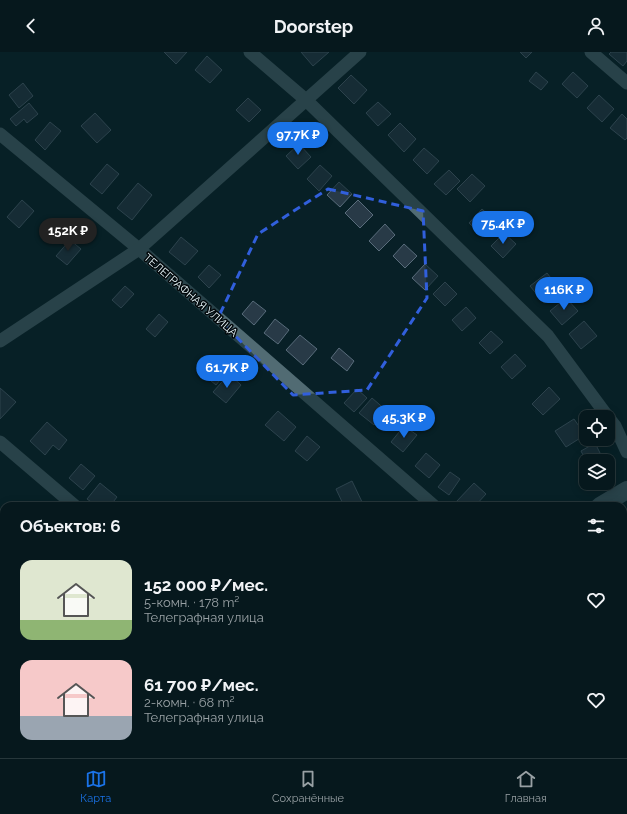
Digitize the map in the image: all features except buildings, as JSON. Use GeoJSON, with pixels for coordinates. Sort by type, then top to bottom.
{"type":"FeatureCollection","features":[{"type":"Feature","properties":{"kind":"main road"},"geometry":{"type":"LineString","coordinates":[[607,502],[627,490]]}},
{"type":"Feature","properties":{"kind":"street"},"geometry":{"type":"LineString","coordinates":[[250,52],[306,100],[548,336],[603,410]]}},
{"type":"Feature","properties":{"kind":"street"},"geometry":{"type":"LineString","coordinates":[[0,341],[139,249],[360,52]]}},
{"type":"Feature","properties":{"kind":"street"},"geometry":{"type":"LineString","coordinates":[[590,52],[627,83]]}},
{"type":"Feature","properties":{"kind":"street","name":"ТЕЛЕГРАФНАЯ УЛИЦА"},"geometry":{"type":"LineString","coordinates":[[0,134],[139,249],[429,502]]}},
{"type":"Feature","properties":{"kind":"street"},"geometry":{"type":"LineString","coordinates":[[615,426],[627,452]]}},
{"type":"Feature","properties":{"kind":"street"},"geometry":{"type":"LineString","coordinates":[[0,442],[71,502]]}},
{"type":"Feature","properties":{"kind":"highlighted area"},"geometry":{"type":"Polygon","coordinates":[[[328,189],[423,211],[427,298],[367,390],[293,395],[218,318],[258,234],[328,189]]]}}]}
